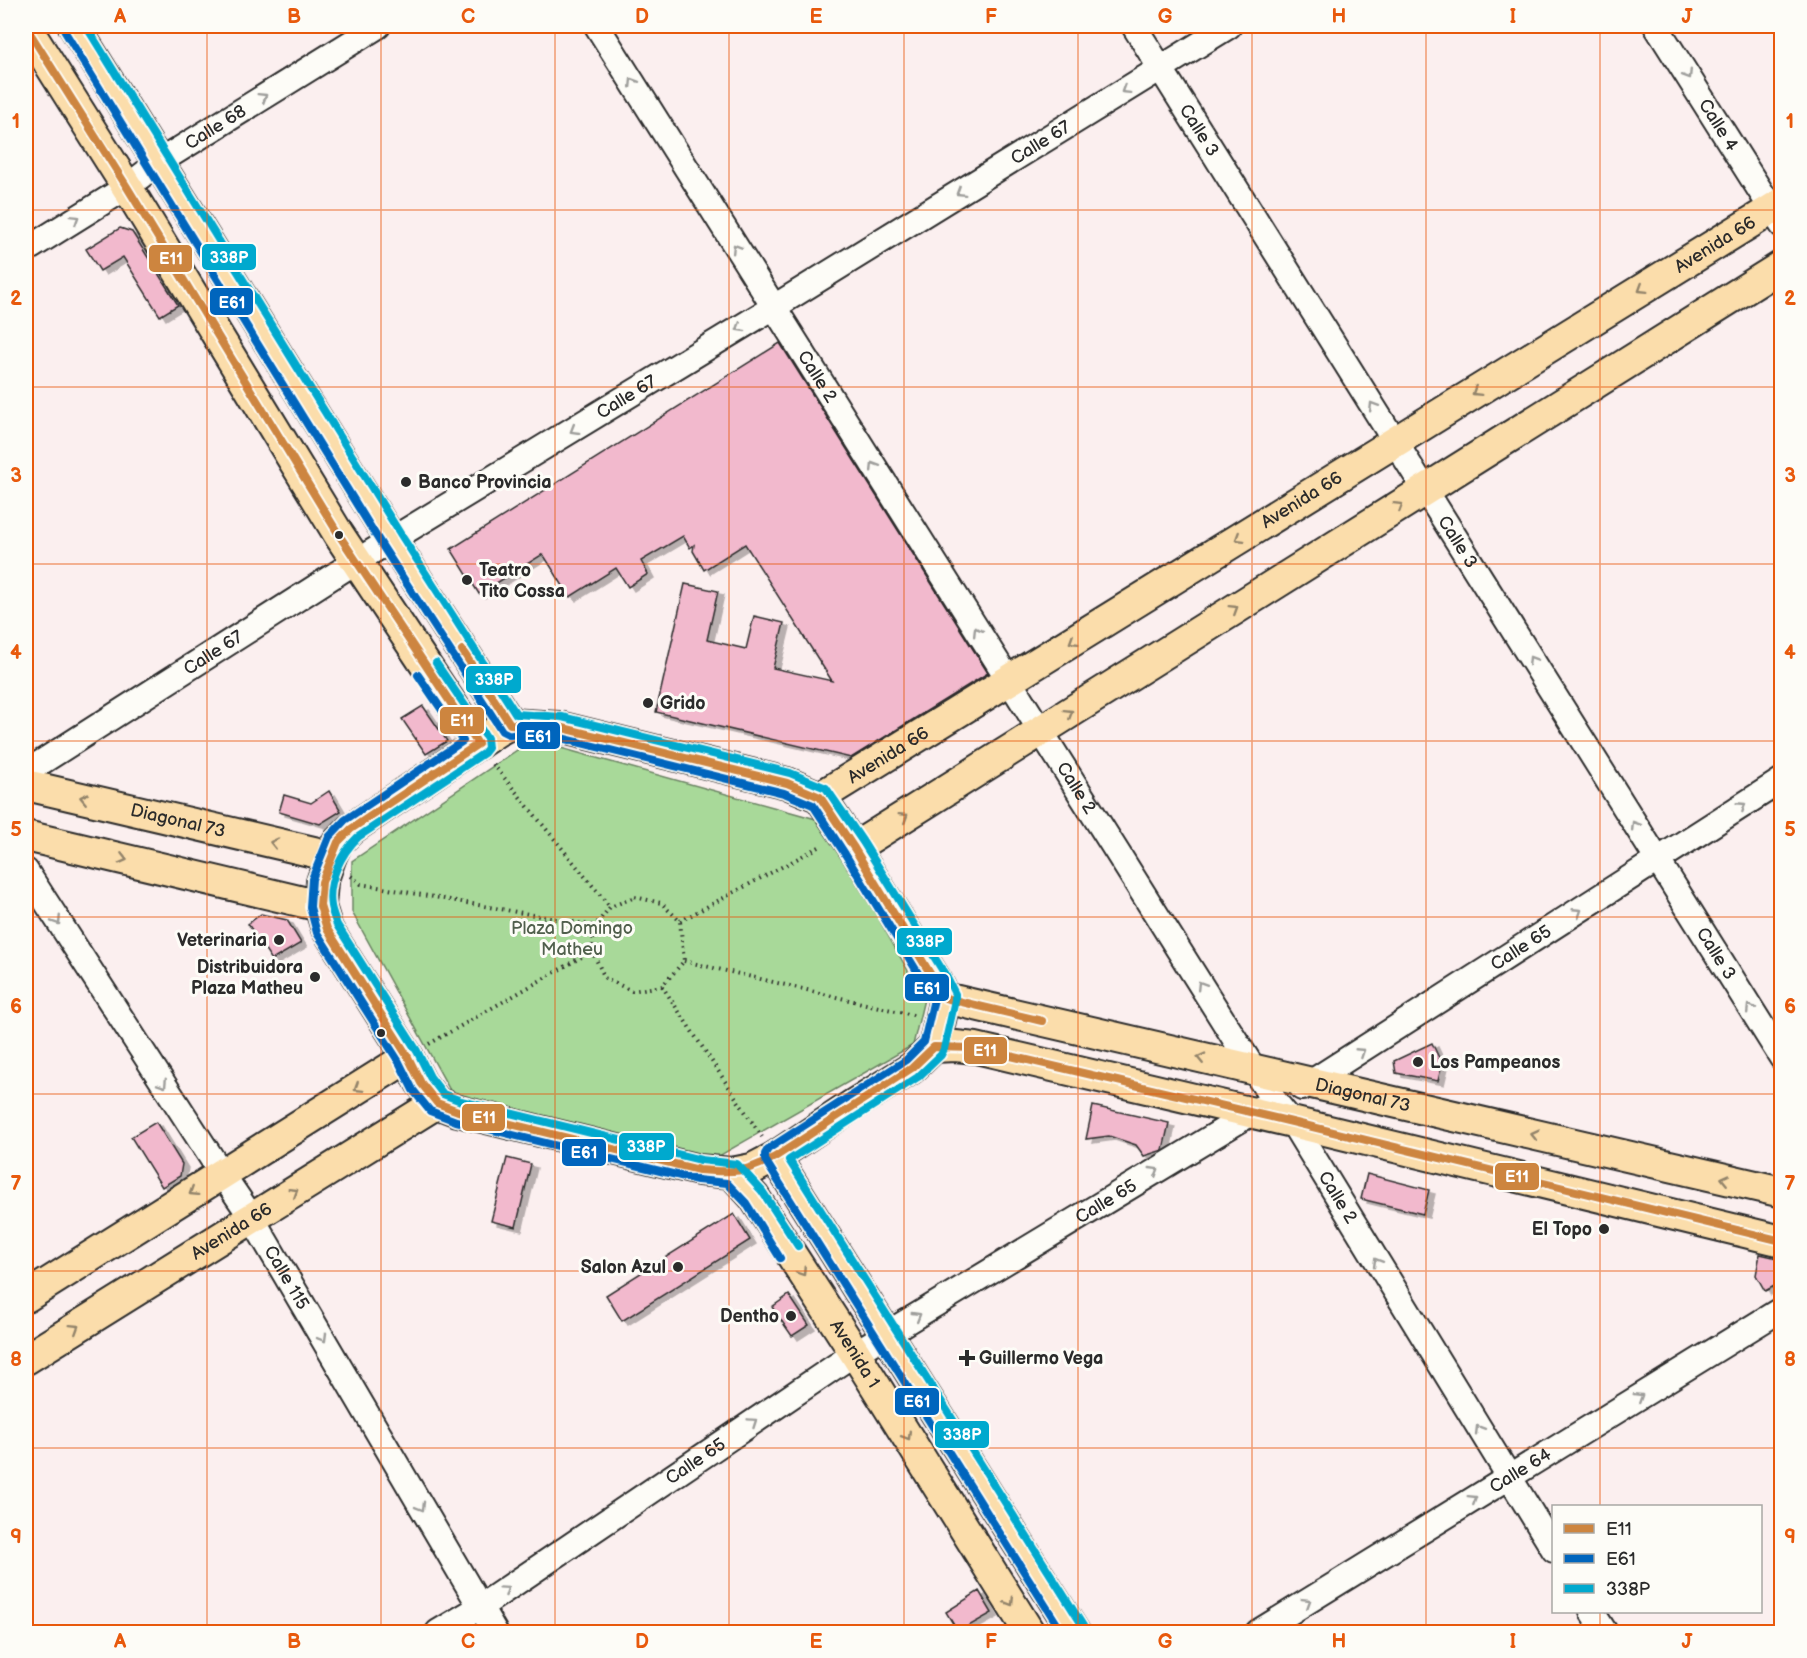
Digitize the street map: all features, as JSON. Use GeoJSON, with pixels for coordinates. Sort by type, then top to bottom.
{"type":"FeatureCollection","features":[{"type":"Feature","properties":{"kind":"main road"},"geometry":{"type":"LineString","coordinates":[[74,26],[392,541],[510,724]]}},
{"type":"Feature","properties":{"kind":"main road"},"geometry":{"type":"LineString","coordinates":[[26,27],[127,187],[356,562],[478,744]]}},
{"type":"Feature","properties":{"kind":"main road","name":"Avenida 66"},"geometry":{"type":"LineString","coordinates":[[820,797],[1395,442],[1778,213]]}},
{"type":"Feature","properties":{"kind":"main road"},"geometry":{"type":"LineString","coordinates":[[854,848],[1782,266]]}},
{"type":"Feature","properties":{"kind":"main road"},"geometry":{"type":"LineString","coordinates":[[940,1022],[912,1068],[775,1157],[753,1169],[732,1173],[699,1170],[458,1111],[437,1103],[421,1083],[408,1057],[327,929],[320,906],[322,882],[338,842],[351,829],[510,724],[559,727],[787,783],[820,797],[854,848],[940,1022],[955,1046],[976,1048],[1273,1112],[1782,1241]]}},
{"type":"Feature","properties":{"kind":"main road","name":"Diagonal 73"},"geometry":{"type":"LineString","coordinates":[[26,784],[331,856]]}},
{"type":"Feature","properties":{"kind":"main road"},"geometry":{"type":"LineString","coordinates":[[26,836],[320,906]]}},
{"type":"Feature","properties":{"kind":"main road","name":"Diagonal 73"},"geometry":{"type":"LineString","coordinates":[[940,1022],[1255,1070],[1782,1192]]}},
{"type":"Feature","properties":{"kind":"main road"},"geometry":{"type":"LineString","coordinates":[[26,1297],[408,1057]]}},
{"type":"Feature","properties":{"kind":"main road","name":"Avenida 66"},"geometry":{"type":"LineString","coordinates":[[26,1359],[437,1103]]}},
{"type":"Feature","properties":{"kind":"main road","name":"Avenida 1"},"geometry":{"type":"LineString","coordinates":[[775,1157],[1074,1632]]}},
{"type":"Feature","properties":{"kind":"main road","name":"Avenida 1"},"geometry":{"type":"LineString","coordinates":[[732,1173],[753,1197],[855,1353],[1029,1632]]}},
{"type":"Feature","properties":{"kind":"street","name":"Calle 68"},"geometry":{"type":"LineString","coordinates":[[26,250],[127,187],[159,162],[378,26]]}},
{"type":"Feature","properties":{"kind":"street","name":"Calle 2"},"geometry":{"type":"LineString","coordinates":[[597,26],[1255,1070],[1273,1112],[1552,1547]]}},
{"type":"Feature","properties":{"kind":"street","name":"Calle 3"},"geometry":{"type":"LineString","coordinates":[[1134,26],[1782,1058]]}},
{"type":"Feature","properties":{"kind":"street","name":"Calle 67"},"geometry":{"type":"LineString","coordinates":[[26,771],[356,562],[1229,26]]}},
{"type":"Feature","properties":{"kind":"street","name":"Calle 4"},"geometry":{"type":"LineString","coordinates":[[1656,26],[1778,213]]}},
{"type":"Feature","properties":{"kind":"street","name":"Calle 65"},"geometry":{"type":"LineString","coordinates":[[438,1632],[480,1607],[855,1353],[1273,1112],[1312,1083],[1782,780]]}},
{"type":"Feature","properties":{"kind":"street","name":"Calle 115"},"geometry":{"type":"LineString","coordinates":[[26,872],[252,1218],[495,1632]]}},
{"type":"Feature","properties":{"kind":"street","name":"Calle 64"},"geometry":{"type":"LineString","coordinates":[[1258,1632],[1782,1309]]}},
{"type":"Feature","properties":{"kind":"street"},"geometry":{"type":"LineString","coordinates":[[1593,1613],[1605,1632]]}},
{"type":"Feature","properties":{"kind":"path"},"geometry":{"type":"LineString","coordinates":[[478,744],[610,907]]}},
{"type":"Feature","properties":{"kind":"path"},"geometry":{"type":"LineString","coordinates":[[680,921],[826,843],[854,848]]}},
{"type":"Feature","properties":{"kind":"path"},"geometry":{"type":"LineString","coordinates":[[331,856],[361,884],[596,926]]}},
{"type":"Feature","properties":{"kind":"path"},"geometry":{"type":"LineString","coordinates":[[635,897],[661,903],[680,921],[684,961],[662,986],[632,992],[605,978],[592,951],[596,926],[610,907],[635,897]]}},
{"type":"Feature","properties":{"kind":"path"},"geometry":{"type":"LineString","coordinates":[[408,1057],[592,951]]}},
{"type":"Feature","properties":{"kind":"path"},"geometry":{"type":"LineString","coordinates":[[684,961],[940,1022]]}},
{"type":"Feature","properties":{"kind":"path"},"geometry":{"type":"LineString","coordinates":[[662,986],[775,1157]]}},
{"type":"Feature","properties":{"kind":"green space","name":"Plaza Domingo Matheu"},"geometry":{"type":"Polygon","coordinates":[[[532,740],[823,821],[924,999],[913,1045],[712,1160],[451,1092],[352,912],[352,861],[532,740]]]}},
{"type":"Feature","properties":{"kind":"building"},"geometry":{"type":"Polygon","coordinates":[[[120,228],[132,232],[178,305],[160,316],[123,257],[100,271],[86,249],[120,228]]]}},
{"type":"Feature","properties":{"kind":"building"},"geometry":{"type":"Polygon","coordinates":[[[780,343],[988,673],[851,758],[656,712],[685,584],[718,591],[707,640],[746,649],[754,616],[784,623],[773,668],[832,681],[745,544],[704,570],[693,551],[694,545],[690,548],[683,536],[641,561],[648,574],[628,587],[616,568],[570,597],[543,554],[479,594],[451,549],[780,343]]]}},
{"type":"Feature","properties":{"kind":"building"},"geometry":{"type":"Polygon","coordinates":[[[423,706],[447,741],[426,754],[402,719],[423,706]]]}},
{"type":"Feature","properties":{"kind":"building"},"geometry":{"type":"Polygon","coordinates":[[[329,791],[341,811],[320,824],[279,812],[284,795],[311,803],[329,791]]]}},
{"type":"Feature","properties":{"kind":"building","name":"Veterinaria"},"geometry":{"type":"Polygon","coordinates":[[[261,914],[287,920],[301,943],[272,960],[248,924],[261,914]]]}},
{"type":"Feature","properties":{"kind":"building","name":"Los Pampeanos"},"geometry":{"type":"Polygon","coordinates":[[[1432,1043],[1442,1064],[1438,1081],[1396,1073],[1394,1061],[1432,1043]]]}},
{"type":"Feature","properties":{"kind":"building"},"geometry":{"type":"Polygon","coordinates":[[[1093,1106],[1169,1123],[1163,1150],[1144,1156],[1136,1145],[1109,1136],[1086,1139],[1093,1106]]]}},
{"type":"Feature","properties":{"kind":"building"},"geometry":{"type":"Polygon","coordinates":[[[156,1122],[182,1164],[180,1176],[162,1187],[131,1137],[156,1122]]]}},
{"type":"Feature","properties":{"kind":"building"},"geometry":{"type":"Polygon","coordinates":[[[507,1158],[531,1164],[516,1227],[491,1221],[507,1158]]]}},
{"type":"Feature","properties":{"kind":"building"},"geometry":{"type":"Polygon","coordinates":[[[1367,1174],[1429,1190],[1423,1214],[1361,1199],[1367,1174]]]}},
{"type":"Feature","properties":{"kind":"building","name":"Salon Azul"},"geometry":{"type":"Polygon","coordinates":[[[734,1214],[750,1240],[622,1321],[606,1295],[734,1214]]]}},
{"type":"Feature","properties":{"kind":"building"},"geometry":{"type":"Polygon","coordinates":[[[1760,1254],[1782,1259],[1782,1282],[1765,1291],[1756,1275],[1760,1254]]]}},
{"type":"Feature","properties":{"kind":"building","name":"Dentho"},"geometry":{"type":"Polygon","coordinates":[[[789,1295],[809,1325],[792,1336],[772,1307],[789,1295]]]}},
{"type":"Feature","properties":{"kind":"building"},"geometry":{"type":"Polygon","coordinates":[[[979,1591],[992,1613],[958,1632],[946,1612],[979,1591]]]}},
{"type":"Feature","properties":{"kind":"transit line","name":"338P"},"geometry":{"type":"LineString","coordinates":[[86,26],[401,535],[516,714],[562,717],[790,773],[826,788],[863,842],[955,994],[944,1049],[941,1055],[918,1077],[789,1160],[1083,1626]]}},
{"type":"Feature","properties":{"kind":"transit line","name":"E11"},"geometry":{"type":"LineString","coordinates":[[26,27],[127,187],[339,535],[478,744],[351,829],[338,842],[322,882],[320,906],[327,929],[408,1057],[421,1083],[437,1103],[458,1111],[699,1170],[738,1171],[775,1157],[912,1068],[934,1047],[976,1048],[1782,1241]]}},
{"type":"Feature","properties":{"kind":"transit line","name":"E61"},"geometry":{"type":"LineString","coordinates":[[65,32],[383,547],[502,731],[508,734],[557,737],[784,793],[813,805],[845,854],[934,999],[924,1042],[906,1060],[768,1149],[765,1160],[1062,1632]]}},
{"type":"Feature","properties":{"kind":"transit line","name":"E11"},"geometry":{"type":"LineString","coordinates":[[462,650],[510,724],[559,727],[787,783],[820,797],[854,848],[945,998],[1042,1021]]}},
{"type":"Feature","properties":{"kind":"transit line","name":"338P"},"geometry":{"type":"LineString","coordinates":[[436,663],[487,738],[488,748],[484,753],[358,837],[346,851],[337,868],[330,897],[337,925],[417,1051],[430,1077],[443,1094],[461,1101],[701,1160],[737,1164],[762,1191],[798,1246]]}},
{"type":"Feature","properties":{"kind":"transit line","name":"E61"},"geometry":{"type":"LineString","coordinates":[[418,675],[463,741],[345,820],[329,837],[312,879],[310,907],[317,933],[399,1062],[413,1090],[430,1111],[456,1121],[697,1180],[727,1183],[746,1203],[780,1258]]}},
{"type":"Feature","properties":{"kind":"place","name":"Banco Provincia"},"geometry":{"type":"Point","coordinates":[406,482]}},
{"type":"Feature","properties":{"kind":"place","name":"Teatro Tito Cossa"},"geometry":{"type":"Point","coordinates":[467,580]}},
{"type":"Feature","properties":{"kind":"place","name":"Grido"},"geometry":{"type":"Point","coordinates":[648,703]}},
{"type":"Feature","properties":{"kind":"place","name":"Veterinaria"},"geometry":{"type":"Point","coordinates":[279,940]}},
{"type":"Feature","properties":{"kind":"place","name":"Distribuidora Plaza Matheu"},"geometry":{"type":"Point","coordinates":[315,977]}},
{"type":"Feature","properties":{"kind":"place","name":"Los Pampeanos"},"geometry":{"type":"Point","coordinates":[1418,1062]}},
{"type":"Feature","properties":{"kind":"place","name":"El Topo"},"geometry":{"type":"Point","coordinates":[1604,1229]}},
{"type":"Feature","properties":{"kind":"place","name":"Salon Azul"},"geometry":{"type":"Point","coordinates":[678,1267]}},
{"type":"Feature","properties":{"kind":"place","name":"Dentho"},"geometry":{"type":"Point","coordinates":[791,1316]}},
{"type":"Feature","properties":{"kind":"place","name":"Guillermo Vega"},"geometry":{"type":"Point","coordinates":[967,1358]}}]}
